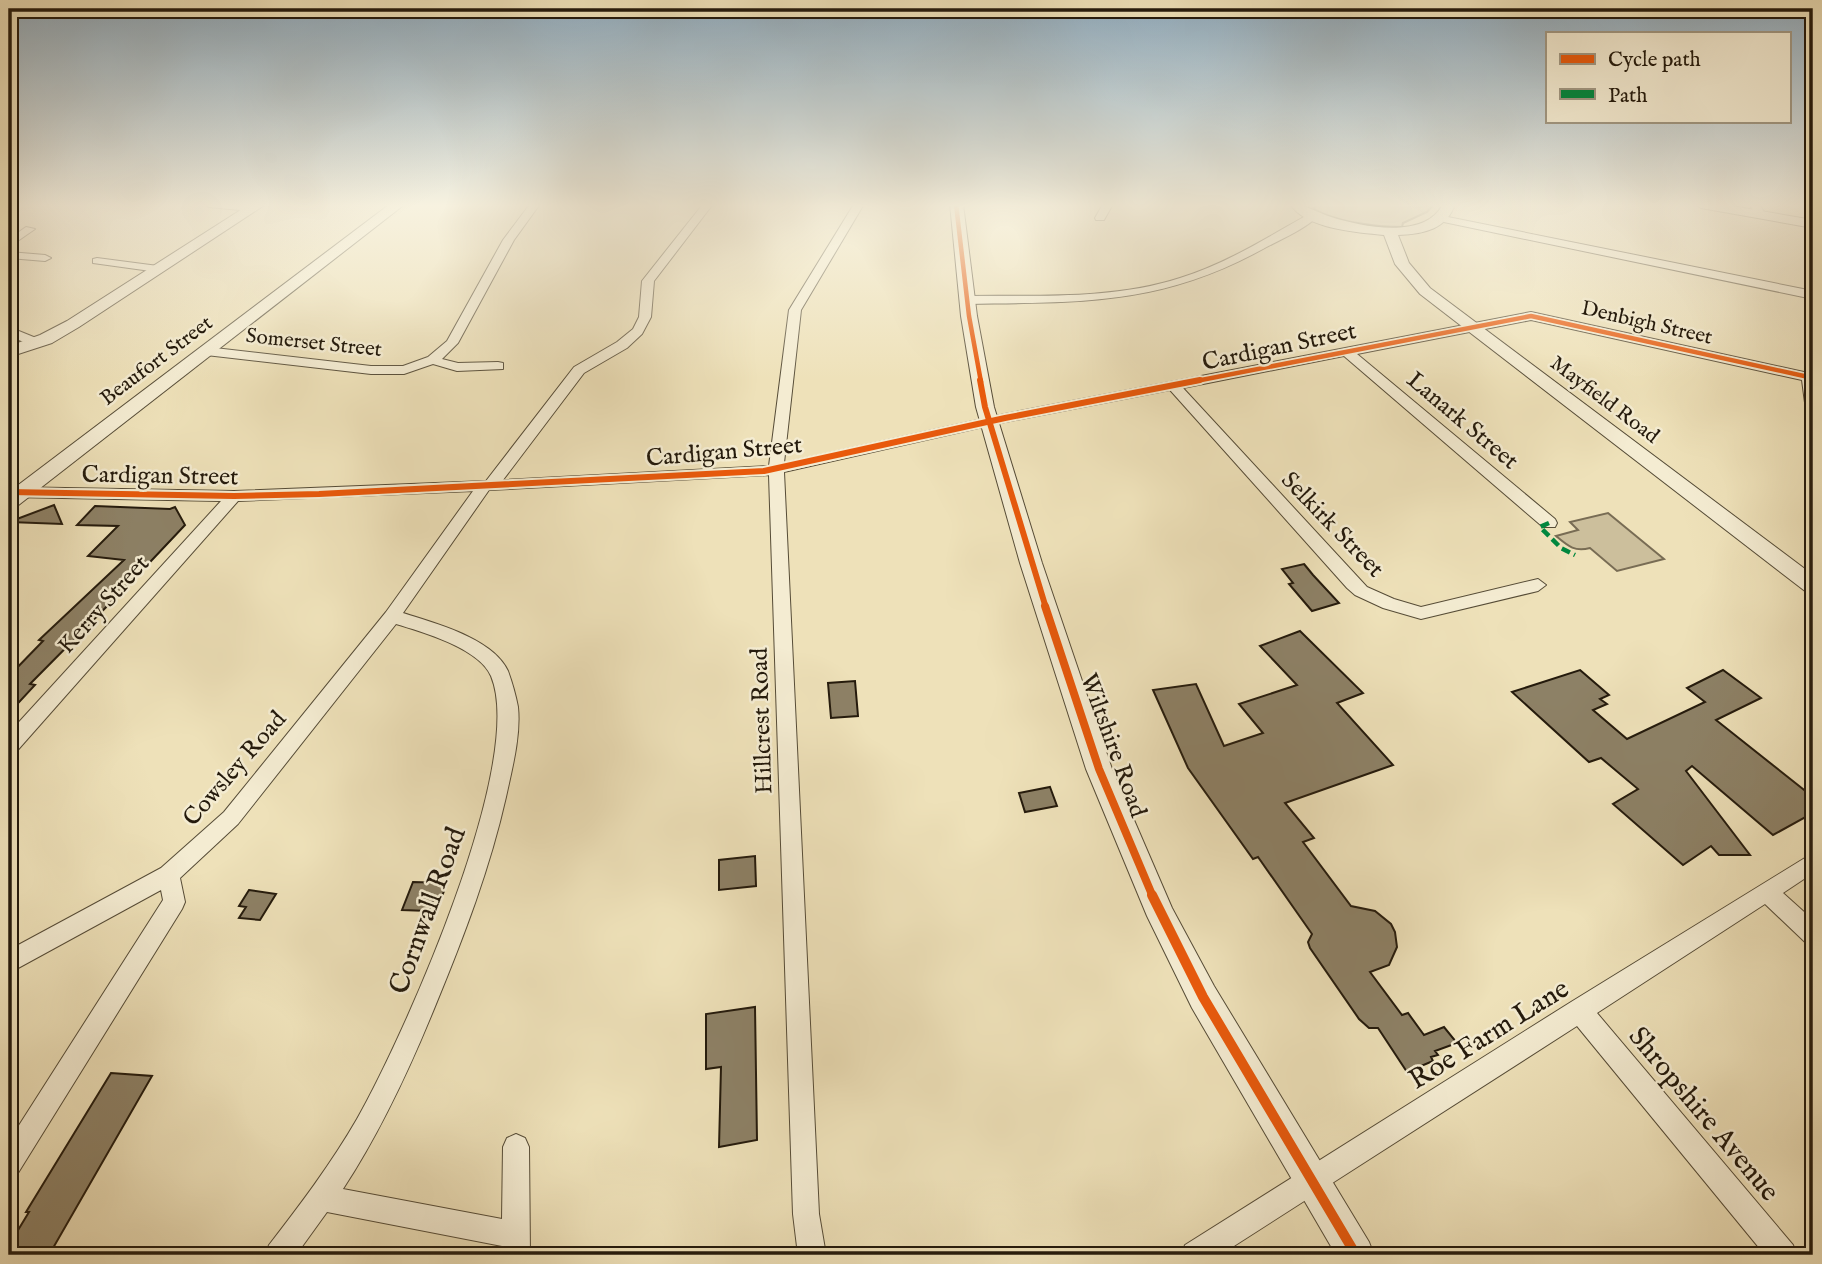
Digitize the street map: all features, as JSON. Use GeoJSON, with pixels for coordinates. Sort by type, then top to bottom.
{"type":"FeatureCollection","features":[{"type":"Feature","properties":{"kind":"street"},"geometry":{"type":"LineString","coordinates":[[112,263],[158,269]]}},
{"type":"Feature","properties":{"kind":"street"},"geometry":{"type":"LineString","coordinates":[[9,352],[36,343],[73,324],[167,263]]}},
{"type":"Feature","properties":{"kind":"street","name":"Beaufort Street"},"geometry":{"type":"LineString","coordinates":[[13,495],[321,263]]}},
{"type":"Feature","properties":{"kind":"street"},"geometry":{"type":"LineString","coordinates":[[433,360],[452,343],[496,263]]}},
{"type":"Feature","properties":{"kind":"street","name":"Cowsley Road"},"geometry":{"type":"LineString","coordinates":[[9,962],[169,875],[231,818],[392,616],[487,486],[579,370],[622,345],[638,331],[645,317],[648,281],[662,263]]}},
{"type":"Feature","properties":{"kind":"street","name":"Hillcrest Road"},"geometry":{"type":"LineString","coordinates":[[812,1255],[806,1214],[776,469],[795,310],[823,263]]}},
{"type":"Feature","properties":{"kind":"street","name":"Wiltshire Road"},"geometry":{"type":"LineString","coordinates":[[963,263],[989,422],[1031,563],[1099,769],[1156,904],[1203,997],[1356,1255]]}},
{"type":"Feature","properties":{"kind":"street"},"geometry":{"type":"LineString","coordinates":[[967,300],[1108,295],[1173,284],[1225,263]]}},
{"type":"Feature","properties":{"kind":"street","name":"Mayfield Road"},"geometry":{"type":"LineString","coordinates":[[1402,263],[1412,279],[1425,291],[1813,586]]}},
{"type":"Feature","properties":{"kind":"street"},"geometry":{"type":"LineString","coordinates":[[1657,263],[1813,295]]}},
{"type":"Feature","properties":{"kind":"street","name":"Denbigh Street"},"geometry":{"type":"LineString","coordinates":[[1472,326],[1531,316],[1552,319],[1810,378]]}},
{"type":"Feature","properties":{"kind":"street","name":"Cardigan Street"},"geometry":{"type":"LineString","coordinates":[[13,495],[234,496],[487,486],[776,469],[989,422],[1472,326]]}},
{"type":"Feature","properties":{"kind":"street"},"geometry":{"type":"LineString","coordinates":[[9,331],[36,343]]}},
{"type":"Feature","properties":{"kind":"street","name":"Somerset Street"},"geometry":{"type":"LineString","coordinates":[[206,351],[389,371],[407,369],[433,360],[455,367],[498,366]]}},
{"type":"Feature","properties":{"kind":"street","name":"Lanark Street"},"geometry":{"type":"LineString","coordinates":[[1347,352],[1549,523]]}},
{"type":"Feature","properties":{"kind":"street"},"geometry":{"type":"LineString","coordinates":[[1810,378],[1813,410]]}},
{"type":"Feature","properties":{"kind":"street","name":"Selkirk Street"},"geometry":{"type":"LineString","coordinates":[[1175,387],[1353,584],[1365,593],[1402,609],[1426,613],[1538,585]]}},
{"type":"Feature","properties":{"kind":"street","name":"Kerry Street"},"geometry":{"type":"LineString","coordinates":[[9,746],[234,496]]}},
{"type":"Feature","properties":{"kind":"street","name":"Cornwall Road"},"geometry":{"type":"LineString","coordinates":[[279,1255],[321,1198],[366,1127],[396,1070],[445,954],[495,808],[509,727],[508,700],[499,673],[474,648],[392,616]]}},
{"type":"Feature","properties":{"kind":"street","name":"Roe Farm Lane"},"geometry":{"type":"LineString","coordinates":[[1195,1255],[1813,862]]}},
{"type":"Feature","properties":{"kind":"street"},"geometry":{"type":"LineString","coordinates":[[9,1164],[174,902],[169,875]]}},
{"type":"Feature","properties":{"kind":"street"},"geometry":{"type":"LineString","coordinates":[[1767,892],[1813,935]]}},
{"type":"Feature","properties":{"kind":"street","name":"Shropshire Avenue"},"geometry":{"type":"LineString","coordinates":[[1579,1010],[1783,1255]]}},
{"type":"Feature","properties":{"kind":"street"},"geometry":{"type":"LineString","coordinates":[[321,1198],[516,1245],[516,1147]]}},
{"type":"Feature","properties":{"kind":"shaded area"},"geometry":{"type":"Polygon","coordinates":[[[1608,513],[1664,559],[1617,571],[1590,548],[1572,547],[1556,536],[1578,530],[1570,522],[1608,513]]]}},
{"type":"Feature","properties":{"kind":"building"},"geometry":{"type":"Polygon","coordinates":[[[54,505],[62,524],[9,522],[54,505]]]}},
{"type":"Feature","properties":{"kind":"building"},"geometry":{"type":"Polygon","coordinates":[[[95,506],[175,507],[185,525],[30,684],[35,685],[9,713],[9,676],[43,641],[39,640],[124,560],[88,556],[118,526],[77,525],[95,506]]]}},
{"type":"Feature","properties":{"kind":"building"},"geometry":{"type":"Polygon","coordinates":[[[1304,564],[1339,603],[1312,611],[1289,584],[1293,583],[1282,569],[1304,564]]]}},
{"type":"Feature","properties":{"kind":"building"},"geometry":{"type":"Polygon","coordinates":[[[1300,631],[1363,693],[1337,703],[1393,765],[1285,803],[1314,838],[1303,842],[1351,906],[1375,911],[1391,924],[1397,947],[1389,965],[1370,972],[1402,1015],[1408,1013],[1424,1035],[1444,1027],[1457,1043],[1435,1051],[1438,1055],[1431,1057],[1433,1061],[1407,1072],[1378,1028],[1369,1028],[1359,1019],[1310,948],[1308,942],[1312,934],[1258,857],[1253,859],[1188,768],[1153,690],[1196,684],[1224,746],[1263,733],[1239,704],[1297,685],[1260,646],[1300,631]]]}},
{"type":"Feature","properties":{"kind":"building"},"geometry":{"type":"Polygon","coordinates":[[[1580,670],[1609,695],[1600,699],[1607,704],[1593,710],[1627,739],[1705,702],[1687,688],[1723,670],[1761,698],[1716,720],[1813,797],[1813,813],[1773,835],[1692,766],[1686,771],[1750,855],[1719,855],[1711,846],[1683,865],[1613,804],[1638,789],[1601,758],[1589,762],[1512,692],[1580,670]]]}},
{"type":"Feature","properties":{"kind":"building"},"geometry":{"type":"Polygon","coordinates":[[[855,681],[858,716],[831,718],[828,683],[855,681]]]}},
{"type":"Feature","properties":{"kind":"building"},"geometry":{"type":"Polygon","coordinates":[[[1050,787],[1057,806],[1025,812],[1019,793],[1050,787]]]}},
{"type":"Feature","properties":{"kind":"building"},"geometry":{"type":"Polygon","coordinates":[[[755,856],[756,886],[719,890],[719,860],[755,856]]]}},
{"type":"Feature","properties":{"kind":"building"},"geometry":{"type":"Polygon","coordinates":[[[413,882],[447,883],[441,899],[434,899],[429,911],[402,910],[413,882]]]}},
{"type":"Feature","properties":{"kind":"building"},"geometry":{"type":"Polygon","coordinates":[[[249,890],[276,894],[260,920],[239,918],[246,907],[239,906],[249,890]]]}},
{"type":"Feature","properties":{"kind":"building"},"geometry":{"type":"Polygon","coordinates":[[[755,1007],[757,1140],[719,1147],[721,1067],[706,1069],[706,1014],[755,1007]]]}},
{"type":"Feature","properties":{"kind":"building"},"geometry":{"type":"Polygon","coordinates":[[[111,1073],[152,1076],[49,1255],[9,1255],[9,1245],[29,1212],[26,1212],[111,1073]]]}},
{"type":"Feature","properties":{"kind":"marked path"},"geometry":{"type":"LineString","coordinates":[[1549,523],[1540,527],[1561,548],[1575,555]]}},
{"type":"Feature","properties":{"kind":"cycle path"},"geometry":{"type":"LineString","coordinates":[[963,263],[985,407],[1031,563],[1099,769],[1161,916],[1203,997],[1356,1255]]}},
{"type":"Feature","properties":{"kind":"cycle path"},"geometry":{"type":"LineString","coordinates":[[9,492],[234,496],[319,494],[764,471],[1005,418],[1531,316],[1813,378]]}}]}
